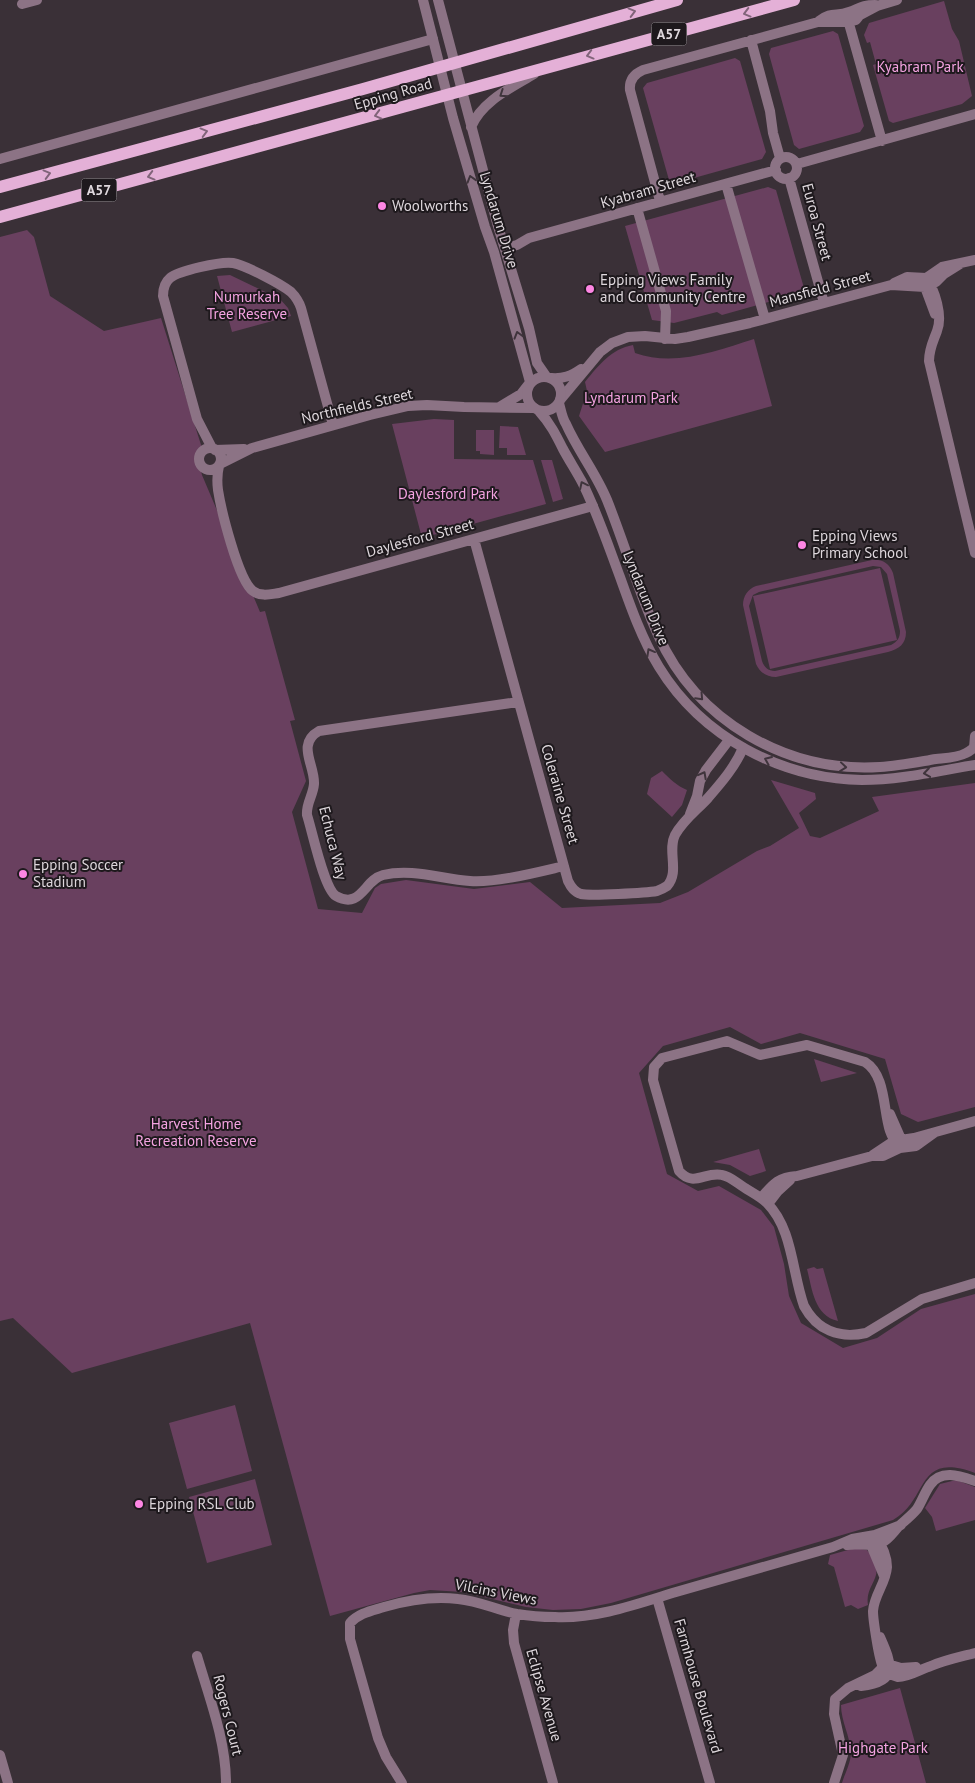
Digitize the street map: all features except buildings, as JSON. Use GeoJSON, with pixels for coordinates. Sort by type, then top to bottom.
{"type":"FeatureCollection","features":[{"type":"Feature","properties":{"kind":"main road","name":"Epping Road"},"geometry":{"type":"LineString","coordinates":[[0,187],[677,0]]}},
{"type":"Feature","properties":{"kind":"main road","name":"Epping Road"},"geometry":{"type":"LineString","coordinates":[[0,217],[794,0]]}},
{"type":"Feature","properties":{"kind":"street"},"geometry":{"type":"LineString","coordinates":[[22,4],[37,0]]}},
{"type":"Feature","properties":{"kind":"street","name":"Lyndarum Drive"},"geometry":{"type":"LineString","coordinates":[[423,0],[447,96],[485,228],[493,248],[529,384]]}},
{"type":"Feature","properties":{"kind":"street","name":"Lyndarum Drive"},"geometry":{"type":"LineString","coordinates":[[438,0],[471,127],[529,328],[537,364],[549,377]]}},
{"type":"Feature","properties":{"kind":"street"},"geometry":{"type":"LineString","coordinates":[[660,201],[630,90],[632,78],[643,70],[818,22],[847,18],[856,20],[877,6],[897,0]]}},
{"type":"Feature","properties":{"kind":"street"},"geometry":{"type":"LineString","coordinates":[[847,18],[882,141]]}},
{"type":"Feature","properties":{"kind":"street"},"geometry":{"type":"LineString","coordinates":[[0,159],[447,34]]}},
{"type":"Feature","properties":{"kind":"street"},"geometry":{"type":"LineString","coordinates":[[751,40],[770,111],[773,133],[784,157]]}},
{"type":"Feature","properties":{"kind":"street"},"geometry":{"type":"LineString","coordinates":[[471,127],[481,110],[501,94],[543,68]]}},
{"type":"Feature","properties":{"kind":"street"},"geometry":{"type":"LineString","coordinates":[[797,164],[975,114]]}},
{"type":"Feature","properties":{"kind":"street"},"geometry":{"type":"LineString","coordinates":[[784,157],[793,159],[797,164],[797,171],[790,178],[779,176],[776,170],[776,164],[784,157]]}},
{"type":"Feature","properties":{"kind":"street","name":"Kyabram Street"},"geometry":{"type":"LineString","coordinates":[[493,248],[505,245],[516,238],[529,238],[776,170]]}},
{"type":"Feature","properties":{"kind":"street","name":"Euroa Street"},"geometry":{"type":"LineString","coordinates":[[790,178],[824,303]]}},
{"type":"Feature","properties":{"kind":"street"},"geometry":{"type":"LineString","coordinates":[[726,184],[765,319]]}},
{"type":"Feature","properties":{"kind":"street"},"geometry":{"type":"LineString","coordinates":[[637,208],[666,311],[665,339]]}},
{"type":"Feature","properties":{"kind":"street","name":"Mansfield Street"},"geometry":{"type":"LineString","coordinates":[[549,377],[561,379],[572,375],[588,364],[606,347],[620,339],[636,336],[665,339],[688,337],[765,319],[891,285],[907,277],[927,283],[942,267],[975,260]]}},
{"type":"Feature","properties":{"kind":"street"},"geometry":{"type":"LineString","coordinates":[[202,451],[197,419],[164,303],[163,290],[168,280],[176,275],[224,262],[239,264],[283,287],[296,297],[301,308],[333,425]]}},
{"type":"Feature","properties":{"kind":"street"},"geometry":{"type":"LineString","coordinates":[[927,283],[939,324],[929,352],[929,361],[975,553]]}},
{"type":"Feature","properties":{"kind":"street","name":"Mansfield Street"},"geometry":{"type":"LineString","coordinates":[[559,402],[588,364]]}},
{"type":"Feature","properties":{"kind":"street"},"geometry":{"type":"LineString","coordinates":[[500,407],[521,394],[529,384],[537,377],[549,377],[560,387],[559,402],[550,410],[537,410],[529,404],[526,398],[529,384]]}},
{"type":"Feature","properties":{"kind":"street","name":"Lyndarum Drive"},"geometry":{"type":"LineString","coordinates":[[559,402],[565,423],[593,470],[607,500],[658,635],[671,660],[688,684],[705,703],[748,737],[796,758],[819,764],[862,768],[886,767],[958,756],[974,748]]}},
{"type":"Feature","properties":{"kind":"street","name":"Northfields Street"},"geometry":{"type":"LineString","coordinates":[[219,465],[252,448],[408,406],[500,407],[537,410]]}},
{"type":"Feature","properties":{"kind":"street","name":"Lyndarum Drive"},"geometry":{"type":"LineString","coordinates":[[537,410],[552,428],[582,482],[645,642],[659,668],[694,712],[742,748],[792,769],[818,776],[862,780],[887,778],[975,764]]}},
{"type":"Feature","properties":{"kind":"street"},"geometry":{"type":"LineString","coordinates":[[197,419],[221,458],[218,482],[220,502]]}},
{"type":"Feature","properties":{"kind":"street"},"geometry":{"type":"LineString","coordinates":[[214,449],[208,448],[202,451],[198,462],[205,470],[220,502]]}},
{"type":"Feature","properties":{"kind":"street","name":"Northfields Street"},"geometry":{"type":"LineString","coordinates":[[214,449],[252,448]]}},
{"type":"Feature","properties":{"kind":"street"},"geometry":{"type":"LineString","coordinates":[[205,470],[213,470],[219,465]]}},
{"type":"Feature","properties":{"kind":"street","name":"Daylesford Street"},"geometry":{"type":"LineString","coordinates":[[220,502],[241,572],[248,586],[254,592],[264,595],[279,593],[593,506]]}},
{"type":"Feature","properties":{"kind":"street","name":"Coleraine Street"},"geometry":{"type":"LineString","coordinates":[[474,539],[564,866],[571,888],[579,894],[650,892],[661,889],[668,884],[674,870],[672,854],[674,837],[737,761],[748,737]]}},
{"type":"Feature","properties":{"kind":"street","name":"Echuca Way"},"geometry":{"type":"LineString","coordinates":[[518,702],[325,730],[314,734],[308,742],[307,749],[314,786],[307,808],[317,849],[330,890],[333,894],[345,900],[360,895],[374,879],[382,875],[405,872],[480,881],[536,873],[564,866]]}},
{"type":"Feature","properties":{"kind":"street","name":"Coleraine Street"},"geometry":{"type":"LineString","coordinates":[[689,817],[697,796],[700,780],[738,730]]}},
{"type":"Feature","properties":{"kind":"street"},"geometry":{"type":"LineString","coordinates":[[975,736],[972,756],[975,764]]}},
{"type":"Feature","properties":{"kind":"street"},"geometry":{"type":"LineString","coordinates":[[975,1122],[934,1133],[916,1146],[898,1143],[890,1132],[877,1075],[872,1067],[865,1062],[812,1046],[801,1045],[760,1055],[727,1041],[659,1060],[654,1067],[654,1080],[679,1171],[686,1178],[692,1179],[722,1175],[764,1201],[775,1213],[786,1236],[804,1306],[809,1316],[817,1324],[826,1330],[846,1336],[866,1333],[922,1299],[975,1283]]}},
{"type":"Feature","properties":{"kind":"street"},"geometry":{"type":"LineString","coordinates":[[764,1201],[772,1184],[784,1177],[797,1176],[872,1156],[883,1156],[898,1143]]}},
{"type":"Feature","properties":{"kind":"street","name":"Vilcins Views"},"geometry":{"type":"LineString","coordinates":[[402,1783],[386,1757],[378,1738],[350,1639],[350,1623],[355,1617],[363,1613],[416,1599],[438,1598],[480,1603],[516,1614],[555,1617],[584,1616],[613,1610],[833,1547],[852,1538],[876,1542],[901,1525],[915,1511],[930,1485],[936,1479],[951,1474],[975,1482]]}},
{"type":"Feature","properties":{"kind":"street"},"geometry":{"type":"LineString","coordinates":[[834,1783],[843,1755],[834,1707],[835,1699],[848,1688],[881,1682],[887,1668],[873,1611],[885,1580],[887,1567],[885,1554],[876,1542]]}},
{"type":"Feature","properties":{"kind":"street","name":"Farmhouse Boulevard"},"geometry":{"type":"LineString","coordinates":[[658,1598],[710,1783]]}},
{"type":"Feature","properties":{"kind":"street","name":"Eclipse Avenue"},"geometry":{"type":"LineString","coordinates":[[516,1614],[513,1630],[514,1643],[553,1783]]}},
{"type":"Feature","properties":{"kind":"street"},"geometry":{"type":"LineString","coordinates":[[887,1668],[932,1665],[975,1654]]}},
{"type":"Feature","properties":{"kind":"street","name":"Rogers Court"},"geometry":{"type":"LineString","coordinates":[[197,1656],[221,1741],[226,1770],[226,1783]]}},
{"type":"Feature","properties":{"kind":"street"},"geometry":{"type":"LineString","coordinates":[[0,1755],[8,1783]]}},
{"type":"Feature","properties":{"kind":"green space","name":"Kyabram Park"},"geometry":{"type":"Polygon","coordinates":[[[944,1],[952,29],[959,41],[972,96],[962,104],[893,123],[889,121],[873,65],[876,64],[870,42],[867,43],[864,35],[869,23],[944,1]]]}},
{"type":"Feature","properties":{"kind":"green space"},"geometry":{"type":"Polygon","coordinates":[[[833,31],[838,34],[864,126],[860,132],[799,149],[794,145],[769,54],[771,48],[833,31]]]}},
{"type":"Feature","properties":{"kind":"green space"},"geometry":{"type":"Polygon","coordinates":[[[735,58],[740,61],[766,152],[762,159],[676,183],[669,180],[643,88],[647,83],[735,58]]]}},
{"type":"Feature","properties":{"kind":"green space"},"geometry":{"type":"Polygon","coordinates":[[[768,187],[776,190],[804,288],[801,293],[722,315],[717,312],[674,323],[652,320],[625,226],[768,187]]]}},
{"type":"Feature","properties":{"kind":"green space","name":"Harvest Home Recreation Reserve"},"geometry":{"type":"Polygon","coordinates":[[[27,230],[34,237],[50,296],[104,331],[161,318],[202,448],[197,456],[202,475],[260,612],[265,611],[295,720],[290,721],[306,781],[292,812],[318,909],[362,913],[375,888],[381,884],[406,880],[474,889],[530,882],[562,908],[660,903],[688,892],[799,828],[771,780],[815,793],[816,799],[799,813],[810,836],[820,838],[879,811],[872,797],[975,783],[975,1107],[918,1122],[901,1114],[885,1059],[800,1033],[761,1044],[730,1027],[663,1046],[639,1073],[667,1174],[698,1191],[719,1186],[761,1210],[774,1227],[784,1264],[789,1296],[801,1323],[843,1348],[877,1338],[921,1309],[975,1294],[975,1473],[956,1468],[942,1468],[932,1473],[925,1480],[905,1511],[893,1520],[611,1603],[581,1609],[553,1610],[526,1607],[463,1592],[430,1590],[330,1616],[250,1323],[72,1373],[13,1318],[0,1321],[0,237],[27,230]]]}},
{"type":"Feature","properties":{"kind":"green space","name":"Numurkah Tree Reserve"},"geometry":{"type":"Polygon","coordinates":[[[230,275],[280,299],[288,308],[291,316],[232,332],[217,276],[230,275]]]}},
{"type":"Feature","properties":{"kind":"green space","name":"Lyndarum Park"},"geometry":{"type":"Polygon","coordinates":[[[754,339],[772,406],[605,452],[579,416],[587,391],[585,382],[601,364],[618,350],[633,345],[635,353],[650,357],[680,358],[695,356],[754,339]]]}},
{"type":"Feature","properties":{"kind":"green space","name":"Daylesford Park"},"geometry":{"type":"Polygon","coordinates":[[[434,419],[454,420],[454,459],[533,460],[546,504],[422,538],[392,424],[434,419]]]}},
{"type":"Feature","properties":{"kind":"green space"},"geometry":{"type":"Polygon","coordinates":[[[500,426],[518,427],[526,455],[507,455],[507,448],[499,448],[500,426]]]}},
{"type":"Feature","properties":{"kind":"green space"},"geometry":{"type":"Polygon","coordinates":[[[476,430],[494,430],[494,455],[480,454],[480,451],[476,451],[476,430]]]}},
{"type":"Feature","properties":{"kind":"green space"},"geometry":{"type":"Polygon","coordinates":[[[541,460],[552,460],[563,499],[553,502],[541,460]]]}},
{"type":"Feature","properties":{"kind":"green space"},"geometry":{"type":"Polygon","coordinates":[[[872,560],[882,561],[887,564],[893,573],[906,632],[905,640],[899,648],[888,652],[776,677],[767,675],[756,664],[743,605],[746,593],[756,586],[872,560]],[[873,566],[759,592],[753,595],[749,606],[765,667],[775,671],[895,643],[899,638],[900,631],[887,574],[881,567],[873,566]]]}},
{"type":"Feature","properties":{"kind":"green space"},"geometry":{"type":"Polygon","coordinates":[[[880,568],[897,640],[770,669],[753,596],[880,568]]]}},
{"type":"Feature","properties":{"kind":"green space"},"geometry":{"type":"Polygon","coordinates":[[[662,771],[687,790],[682,805],[672,817],[647,794],[651,778],[662,771]]]}},
{"type":"Feature","properties":{"kind":"green space"},"geometry":{"type":"Polygon","coordinates":[[[814,1059],[857,1073],[821,1082],[814,1059]]]}},
{"type":"Feature","properties":{"kind":"green space"},"geometry":{"type":"Polygon","coordinates":[[[759,1149],[766,1171],[750,1176],[730,1165],[713,1162],[759,1149]]]}},
{"type":"Feature","properties":{"kind":"green space"},"geometry":{"type":"Polygon","coordinates":[[[814,1267],[817,1269],[823,1268],[838,1321],[824,1313],[815,1300],[807,1269],[814,1267]]]}},
{"type":"Feature","properties":{"kind":"green space"},"geometry":{"type":"Polygon","coordinates":[[[235,1405],[252,1471],[187,1489],[169,1423],[235,1405]]]}},
{"type":"Feature","properties":{"kind":"green space"},"geometry":{"type":"Polygon","coordinates":[[[255,1479],[272,1545],[207,1563],[189,1497],[255,1479]]]}},
{"type":"Feature","properties":{"kind":"green space"},"geometry":{"type":"Polygon","coordinates":[[[956,1480],[975,1487],[975,1520],[936,1531],[932,1517],[925,1508],[940,1484],[956,1480]]]}},
{"type":"Feature","properties":{"kind":"green space"},"geometry":{"type":"Polygon","coordinates":[[[855,1548],[867,1550],[876,1567],[875,1579],[869,1590],[868,1605],[858,1609],[851,1605],[845,1607],[834,1567],[828,1564],[830,1555],[855,1548]]]}},
{"type":"Feature","properties":{"kind":"green space","name":"Highgate Park"},"geometry":{"type":"Polygon","coordinates":[[[900,1688],[926,1783],[842,1783],[851,1752],[842,1717],[841,1705],[900,1688]]]}},
{"type":"Feature","properties":{"kind":"place","name":"Woolworths"},"geometry":{"type":"Point","coordinates":[382,206]}},
{"type":"Feature","properties":{"kind":"place","name":"Epping Views Family and Community Centre"},"geometry":{"type":"Point","coordinates":[590,289]}},
{"type":"Feature","properties":{"kind":"place","name":"Epping Views Primary School"},"geometry":{"type":"Point","coordinates":[802,545]}},
{"type":"Feature","properties":{"kind":"place","name":"Epping Soccer Stadium"},"geometry":{"type":"Point","coordinates":[23,874]}},
{"type":"Feature","properties":{"kind":"place","name":"Epping RSL Club"},"geometry":{"type":"Point","coordinates":[139,1504]}}]}
